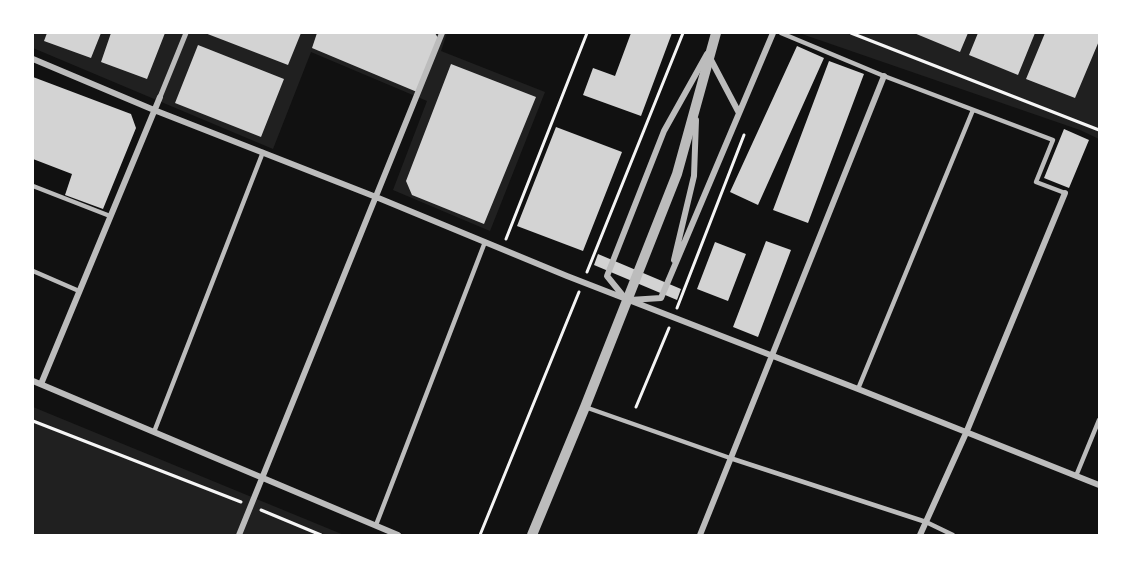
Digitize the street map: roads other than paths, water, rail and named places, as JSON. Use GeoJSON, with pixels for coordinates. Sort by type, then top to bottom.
{"type":"FeatureCollection","features":[{"type":"Feature","properties":{"kind":"street"},"geometry":{"type":"LineString","coordinates":[[40,384],[186,33]]}},
{"type":"Feature","properties":{"kind":"street"},"geometry":{"type":"LineString","coordinates":[[239,535],[442,33]]}},
{"type":"Feature","properties":{"kind":"street"},"geometry":{"type":"LineString","coordinates":[[627,300],[661,298],[773,33]]}},
{"type":"Feature","properties":{"kind":"street"},"geometry":{"type":"LineString","coordinates":[[532,535],[677,174],[715,37]]}},
{"type":"Feature","properties":{"kind":"street"},"geometry":{"type":"LineString","coordinates":[[627,300],[607,276],[664,131],[715,37]]}},
{"type":"Feature","properties":{"kind":"street"},"geometry":{"type":"LineString","coordinates":[[710,57],[739,113]]}},
{"type":"Feature","properties":{"kind":"street"},"geometry":{"type":"LineString","coordinates":[[33,59],[627,300],[1099,485]]}},
{"type":"Feature","properties":{"kind":"street"},"geometry":{"type":"LineString","coordinates":[[700,535],[884,76]]}},
{"type":"Feature","properties":{"kind":"street"},"geometry":{"type":"LineString","coordinates":[[669,278],[694,176],[697,106]]}},
{"type":"Feature","properties":{"kind":"street"},"geometry":{"type":"LineString","coordinates":[[920,535],[966,433],[1065,193]]}},
{"type":"Feature","properties":{"kind":"street"},"geometry":{"type":"LineString","coordinates":[[33,381],[398,535]]}},
{"type":"Feature","properties":{"kind":"lane"},"geometry":{"type":"LineString","coordinates":[[781,33],[884,76],[1053,140],[1036,182],[1065,193]]}},
{"type":"Feature","properties":{"kind":"lane"},"geometry":{"type":"LineString","coordinates":[[858,389],[973,110]]}},
{"type":"Feature","properties":{"kind":"lane"},"geometry":{"type":"LineString","coordinates":[[154,432],[263,152]]}},
{"type":"Feature","properties":{"kind":"lane"},"geometry":{"type":"LineString","coordinates":[[33,186],[110,216]]}},
{"type":"Feature","properties":{"kind":"lane"},"geometry":{"type":"LineString","coordinates":[[376,525],[485,242]]}},
{"type":"Feature","properties":{"kind":"lane"},"geometry":{"type":"LineString","coordinates":[[33,271],[80,291]]}},
{"type":"Feature","properties":{"kind":"lane"},"geometry":{"type":"LineString","coordinates":[[585,407],[730,458],[926,522],[953,535]]}},
{"type":"Feature","properties":{"kind":"lane"},"geometry":{"type":"LineString","coordinates":[[1076,476],[1099,420]]}}]}
